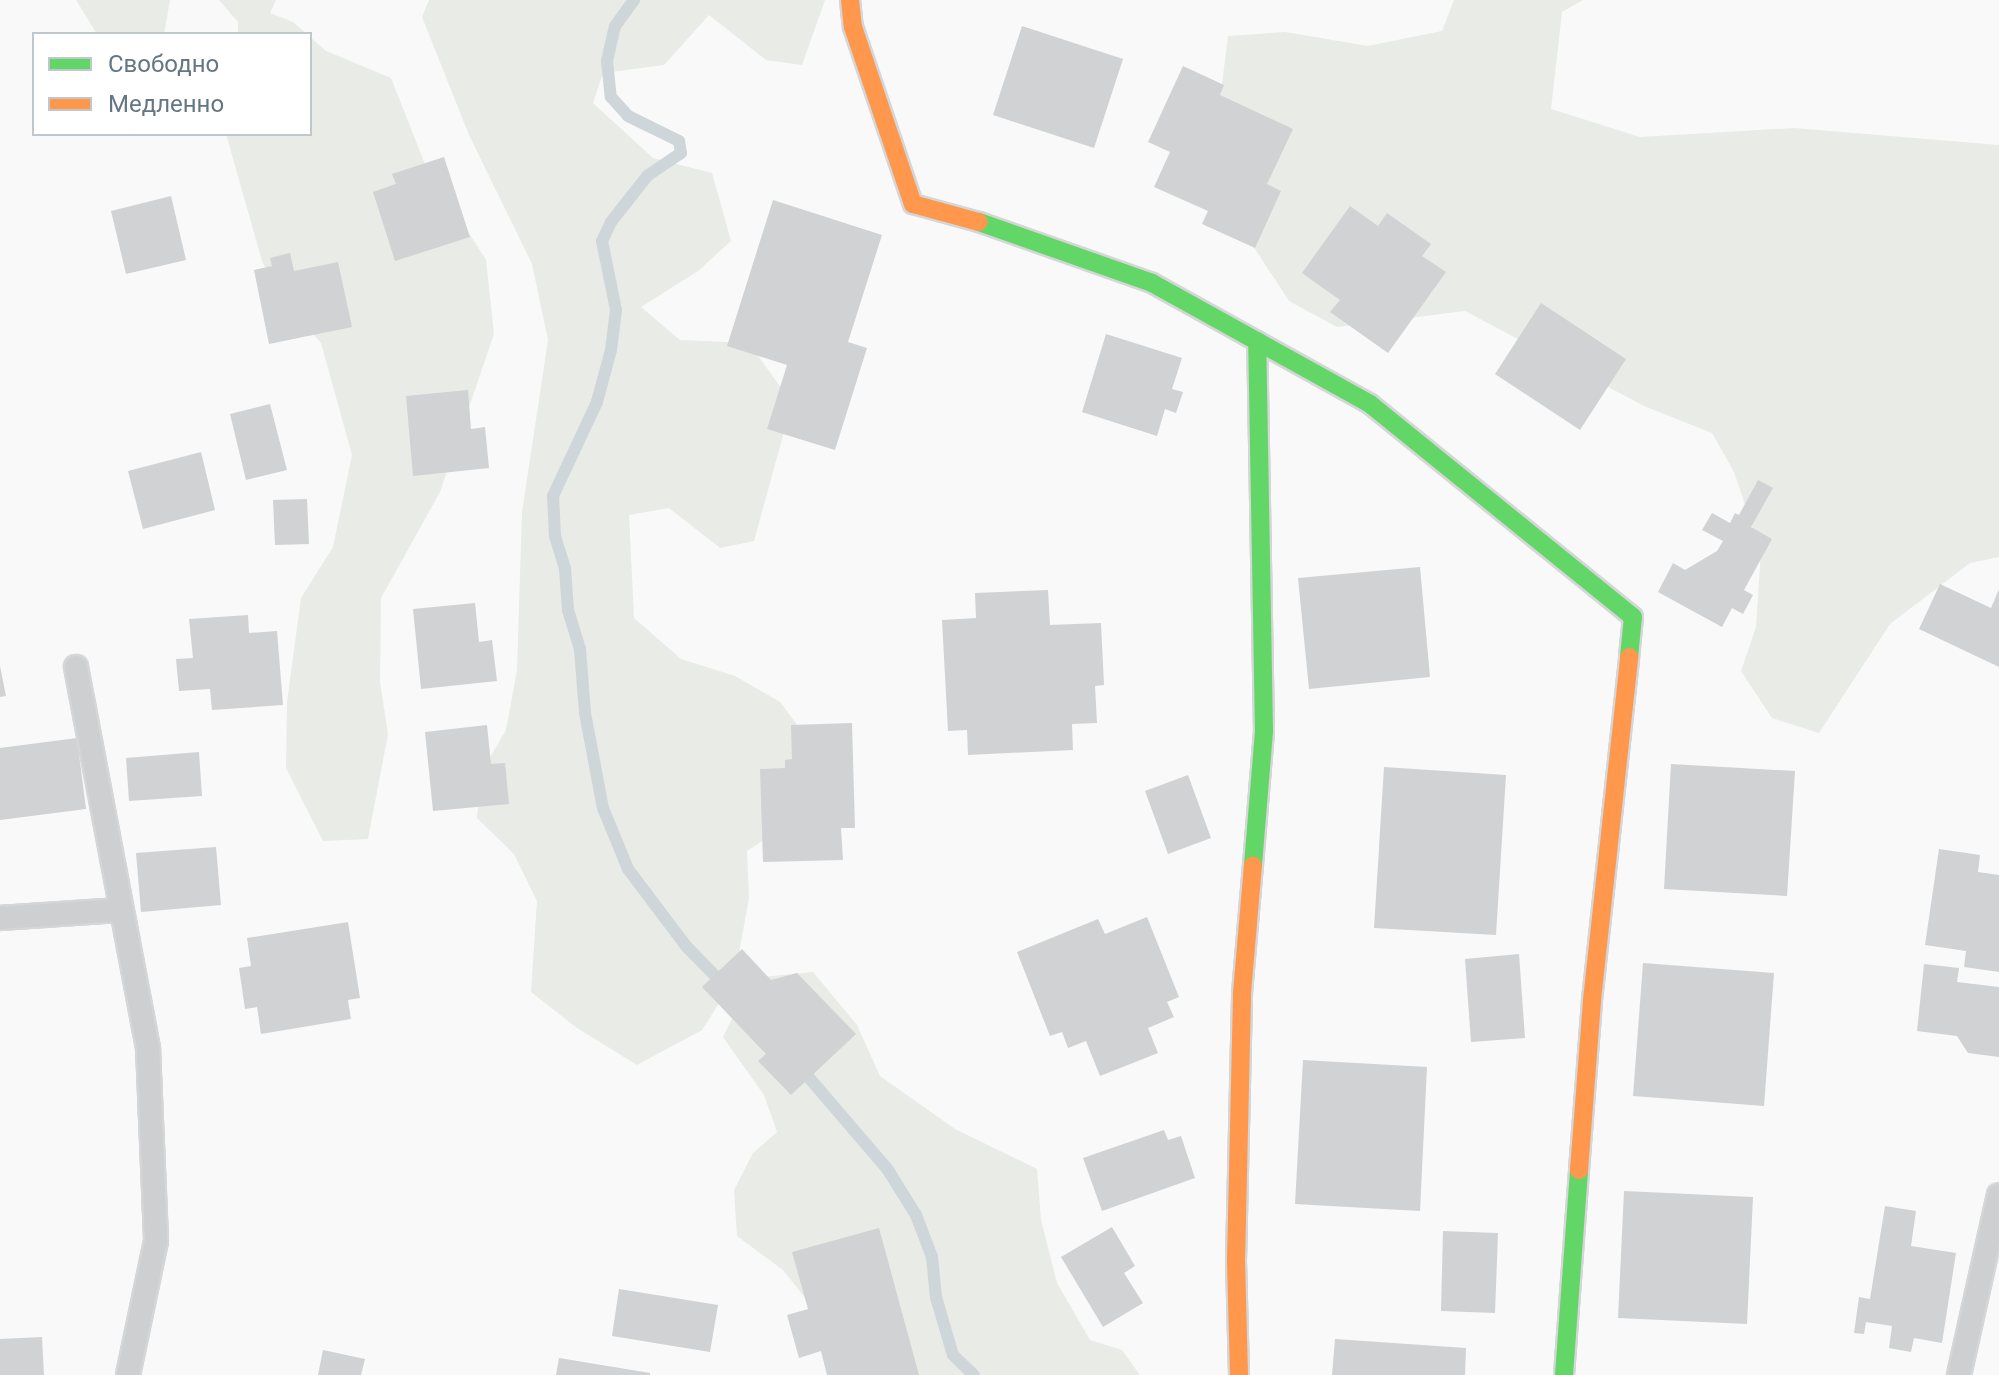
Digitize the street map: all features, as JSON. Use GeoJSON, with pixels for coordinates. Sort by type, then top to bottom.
{"type":"FeatureCollection","features":[{"type":"Feature","properties":{"kind":"street"},"geometry":{"type":"LineString","coordinates":[[850,0],[853,27],[913,204],[1003,229],[1152,283],[1370,404],[1633,617],[1592,1000],[1564,1375]]}},
{"type":"Feature","properties":{"kind":"street"},"geometry":{"type":"LineString","coordinates":[[1239,1375],[1236,1261],[1242,993],[1264,731],[1257,341]]}},
{"type":"Feature","properties":{"kind":"lane"},"geometry":{"type":"LineString","coordinates":[[76,667],[148,1048],[156,1241],[128,1375]]}},
{"type":"Feature","properties":{"kind":"lane"},"geometry":{"type":"LineString","coordinates":[[0,918],[120,910]]}},
{"type":"Feature","properties":{"kind":"lane"},"geometry":{"type":"LineString","coordinates":[[1959,1375],[1999,1195]]}},
{"type":"Feature","properties":{"kind":"shaded area"},"geometry":{"type":"Polygon","coordinates":[[[76,0],[170,0],[164,32],[96,32],[76,0]]]}},
{"type":"Feature","properties":{"kind":"shaded area"},"geometry":{"type":"Polygon","coordinates":[[[219,0],[276,0],[270,13],[293,22],[305,32],[238,32],[238,22],[219,0]]]}},
{"type":"Feature","properties":{"kind":"shaded area"},"geometry":{"type":"Polygon","coordinates":[[[429,0],[825,0],[802,65],[766,60],[709,15],[664,65],[603,73],[593,103],[653,158],[712,173],[731,241],[698,271],[641,307],[680,340],[749,343],[792,403],[754,541],[720,548],[669,508],[629,515],[634,618],[681,659],[735,676],[780,702],[815,749],[811,810],[747,851],[749,898],[734,980],[702,1030],[637,1065],[577,1028],[531,992],[537,901],[514,854],[477,818],[482,771],[506,730],[517,670],[522,512],[548,340],[532,264],[469,135],[422,17],[429,0]]]}},
{"type":"Feature","properties":{"kind":"shaded area"},"geometry":{"type":"Polygon","coordinates":[[[1454,0],[1583,0],[1562,12],[1551,109],[1640,137],[1794,128],[1999,145],[1999,557],[1970,563],[1890,624],[1819,733],[1772,718],[1741,671],[1756,627],[1761,552],[1734,472],[1712,433],[1644,406],[1465,311],[1337,327],[1289,301],[1229,209],[1214,148],[1228,36],[1285,32],[1368,46],[1442,31],[1454,0]]]}},
{"type":"Feature","properties":{"kind":"shaded area"},"geometry":{"type":"Polygon","coordinates":[[[312,39],[326,51],[391,78],[425,164],[486,260],[494,334],[440,492],[381,598],[380,682],[388,734],[368,839],[323,841],[286,768],[287,702],[301,598],[333,547],[352,455],[321,343],[282,299],[262,261],[227,136],[312,136],[312,39]]]}},
{"type":"Feature","properties":{"kind":"shaded area"},"geometry":{"type":"Polygon","coordinates":[[[813,972],[857,1025],[880,1076],[955,1129],[1037,1169],[1041,1220],[1057,1283],[1090,1340],[1122,1350],[1140,1375],[866,1375],[783,1270],[737,1236],[734,1190],[753,1153],[777,1132],[764,1095],[723,1037],[752,978],[813,972]]]}},
{"type":"Feature","properties":{"kind":"building"},"geometry":{"type":"Polygon","coordinates":[[[1022,26],[1123,59],[1094,148],[993,115],[1022,26]]]}},
{"type":"Feature","properties":{"kind":"building"},"geometry":{"type":"Polygon","coordinates":[[[1183,66],[1224,85],[1220,95],[1293,129],[1267,184],[1281,191],[1255,248],[1202,224],[1208,211],[1154,187],[1170,152],[1148,142],[1183,66]]]}},
{"type":"Feature","properties":{"kind":"building"},"geometry":{"type":"Polygon","coordinates":[[[444,157],[470,237],[395,261],[373,192],[396,184],[392,174],[444,157]]]}},
{"type":"Feature","properties":{"kind":"building"},"geometry":{"type":"Polygon","coordinates":[[[171,196],[186,260],[126,274],[111,211],[171,196]]]}},
{"type":"Feature","properties":{"kind":"building"},"geometry":{"type":"Polygon","coordinates":[[[773,200],[882,235],[848,342],[867,348],[835,450],[767,429],[787,365],[727,346],[773,200]]]}},
{"type":"Feature","properties":{"kind":"building"},"geometry":{"type":"Polygon","coordinates":[[[1350,206],[1378,226],[1387,213],[1431,244],[1422,256],[1446,272],[1388,353],[1330,312],[1340,300],[1302,273],[1350,206]]]}},
{"type":"Feature","properties":{"kind":"building"},"geometry":{"type":"Polygon","coordinates":[[[290,253],[294,271],[338,262],[352,327],[269,344],[254,270],[272,266],[270,258],[290,253]]]}},
{"type":"Feature","properties":{"kind":"building"},"geometry":{"type":"Polygon","coordinates":[[[1541,303],[1626,359],[1580,430],[1495,374],[1541,303]]]}},
{"type":"Feature","properties":{"kind":"building"},"geometry":{"type":"Polygon","coordinates":[[[1106,334],[1182,358],[1172,389],[1183,392],[1176,413],[1165,409],[1157,436],[1082,412],[1106,334]]]}},
{"type":"Feature","properties":{"kind":"building"},"geometry":{"type":"Polygon","coordinates":[[[468,390],[471,429],[485,427],[489,468],[413,476],[406,396],[468,390]]]}},
{"type":"Feature","properties":{"kind":"building"},"geometry":{"type":"Polygon","coordinates":[[[270,404],[287,470],[246,480],[230,414],[270,404]]]}},
{"type":"Feature","properties":{"kind":"building"},"geometry":{"type":"Polygon","coordinates":[[[201,452],[215,510],[143,529],[128,471],[201,452]]]}},
{"type":"Feature","properties":{"kind":"building"},"geometry":{"type":"Polygon","coordinates":[[[1758,480],[1773,488],[1751,527],[1772,539],[1744,590],[1753,595],[1743,614],[1732,608],[1722,627],[1658,592],[1673,563],[1685,570],[1717,551],[1723,541],[1702,530],[1712,513],[1730,523],[1735,513],[1739,515],[1758,480]]]}},
{"type":"Feature","properties":{"kind":"building"},"geometry":{"type":"Polygon","coordinates":[[[307,499],[309,544],[275,545],[273,500],[307,499]]]}},
{"type":"Feature","properties":{"kind":"building"},"geometry":{"type":"Polygon","coordinates":[[[1420,567],[1430,677],[1309,689],[1298,578],[1420,567]]]}},
{"type":"Feature","properties":{"kind":"building"},"geometry":{"type":"Polygon","coordinates":[[[1940,584],[1991,608],[1999,589],[1999,667],[1919,629],[1940,584]]]}},
{"type":"Feature","properties":{"kind":"building"},"geometry":{"type":"Polygon","coordinates":[[[1048,590],[1050,625],[1101,623],[1104,685],[1095,686],[1097,723],[1072,724],[1073,750],[968,755],[967,730],[948,731],[942,620],[976,618],[975,593],[1048,590]]]}},
{"type":"Feature","properties":{"kind":"building"},"geometry":{"type":"Polygon","coordinates":[[[475,603],[479,642],[492,640],[497,681],[421,689],[413,609],[475,603]]]}},
{"type":"Feature","properties":{"kind":"building"},"geometry":{"type":"Polygon","coordinates":[[[248,615],[249,633],[277,631],[283,705],[212,710],[210,689],[179,691],[176,659],[193,658],[189,619],[248,615]]]}},
{"type":"Feature","properties":{"kind":"building"},"geometry":{"type":"Polygon","coordinates":[[[0,666],[6,696],[0,697],[0,666]]]}},
{"type":"Feature","properties":{"kind":"building"},"geometry":{"type":"Polygon","coordinates":[[[852,723],[855,828],[841,828],[843,860],[763,862],[760,769],[785,768],[785,760],[792,759],[791,725],[852,723]]]}},
{"type":"Feature","properties":{"kind":"building"},"geometry":{"type":"Polygon","coordinates":[[[487,725],[491,764],[505,763],[509,804],[433,811],[425,732],[487,725]]]}},
{"type":"Feature","properties":{"kind":"building"},"geometry":{"type":"Polygon","coordinates":[[[77,738],[86,809],[0,820],[0,748],[77,738]]]}},
{"type":"Feature","properties":{"kind":"building"},"geometry":{"type":"Polygon","coordinates":[[[199,752],[202,796],[129,801],[126,758],[199,752]]]}},
{"type":"Feature","properties":{"kind":"building"},"geometry":{"type":"Polygon","coordinates":[[[1671,764],[1795,771],[1787,896],[1664,889],[1671,764]]]}},
{"type":"Feature","properties":{"kind":"building"},"geometry":{"type":"Polygon","coordinates":[[[1384,767],[1506,775],[1496,935],[1374,928],[1384,767]]]}},
{"type":"Feature","properties":{"kind":"building"},"geometry":{"type":"Polygon","coordinates":[[[1188,775],[1211,838],[1168,854],[1145,791],[1188,775]]]}},
{"type":"Feature","properties":{"kind":"building"},"geometry":{"type":"Polygon","coordinates":[[[216,847],[221,905],[141,912],[136,853],[216,847]]]}},
{"type":"Feature","properties":{"kind":"building"},"geometry":{"type":"Polygon","coordinates":[[[1939,849],[1980,855],[1978,872],[1999,875],[1999,972],[1964,967],[1966,951],[1925,945],[1939,849]]]}},
{"type":"Feature","properties":{"kind":"building"},"geometry":{"type":"Polygon","coordinates":[[[1147,917],[1179,997],[1167,1002],[1174,1017],[1148,1028],[1158,1053],[1100,1076],[1086,1041],[1068,1048],[1062,1032],[1050,1036],[1017,952],[1098,919],[1105,934],[1147,917]]]}},
{"type":"Feature","properties":{"kind":"building"},"geometry":{"type":"Polygon","coordinates":[[[348,922],[360,998],[348,1000],[351,1019],[261,1034],[257,1007],[245,1009],[239,968],[251,966],[247,938],[348,922]]]}},
{"type":"Feature","properties":{"kind":"building"},"geometry":{"type":"Polygon","coordinates":[[[742,949],[771,980],[797,973],[856,1034],[791,1095],[758,1061],[766,1054],[702,987],[742,949]]]}},
{"type":"Feature","properties":{"kind":"building"},"geometry":{"type":"Polygon","coordinates":[[[1519,954],[1525,1038],[1471,1042],[1465,959],[1519,954]]]}},
{"type":"Feature","properties":{"kind":"building"},"geometry":{"type":"Polygon","coordinates":[[[1643,963],[1774,973],[1764,1106],[1633,1096],[1643,963]]]}},
{"type":"Feature","properties":{"kind":"building"},"geometry":{"type":"Polygon","coordinates":[[[1924,964],[1959,968],[1957,982],[1999,987],[1999,1057],[1968,1053],[1957,1036],[1917,1031],[1924,964]]]}},
{"type":"Feature","properties":{"kind":"building"},"geometry":{"type":"Polygon","coordinates":[[[1303,1060],[1427,1067],[1420,1211],[1295,1204],[1303,1060]]]}},
{"type":"Feature","properties":{"kind":"building"},"geometry":{"type":"Polygon","coordinates":[[[1164,1130],[1168,1140],[1181,1136],[1195,1178],[1102,1211],[1083,1158],[1164,1130]]]}},
{"type":"Feature","properties":{"kind":"building"},"geometry":{"type":"Polygon","coordinates":[[[1624,1191],[1753,1197],[1747,1324],[1618,1318],[1624,1191]]]}},
{"type":"Feature","properties":{"kind":"building"},"geometry":{"type":"Polygon","coordinates":[[[1885,1206],[1916,1211],[1911,1246],[1956,1253],[1942,1343],[1914,1338],[1911,1352],[1889,1348],[1892,1326],[1866,1322],[1864,1334],[1854,1333],[1859,1297],[1870,1299],[1885,1206]]]}},
{"type":"Feature","properties":{"kind":"building"},"geometry":{"type":"Polygon","coordinates":[[[1112,1227],[1135,1266],[1124,1273],[1143,1303],[1103,1327],[1061,1257],[1112,1227]]]}},
{"type":"Feature","properties":{"kind":"building"},"geometry":{"type":"Polygon","coordinates":[[[879,1228],[919,1375],[827,1375],[821,1351],[799,1358],[787,1315],[808,1309],[792,1252],[879,1228]]]}},
{"type":"Feature","properties":{"kind":"building"},"geometry":{"type":"Polygon","coordinates":[[[1443,1231],[1498,1233],[1495,1313],[1441,1311],[1443,1231]]]}},
{"type":"Feature","properties":{"kind":"building"},"geometry":{"type":"Polygon","coordinates":[[[619,1289],[718,1305],[710,1352],[612,1336],[619,1289]]]}},
{"type":"Feature","properties":{"kind":"building"},"geometry":{"type":"Polygon","coordinates":[[[42,1337],[44,1375],[0,1375],[0,1339],[42,1337]]]}},
{"type":"Feature","properties":{"kind":"building"},"geometry":{"type":"Polygon","coordinates":[[[1335,1339],[1466,1348],[1465,1375],[1332,1375],[1335,1339]]]}},
{"type":"Feature","properties":{"kind":"building"},"geometry":{"type":"Polygon","coordinates":[[[323,1350],[365,1359],[361,1375],[318,1375],[323,1350]]]}},
{"type":"Feature","properties":{"kind":"building"},"geometry":{"type":"Polygon","coordinates":[[[559,1358],[650,1373],[650,1375],[556,1375],[559,1358]]]}},
{"type":"Feature","properties":{"kind":"waterway"},"geometry":{"type":"LineString","coordinates":[[634,0],[615,26],[607,61],[611,97],[628,116],[679,141],[681,153],[648,175],[611,222],[602,241],[616,310],[611,350],[597,402],[553,496],[555,536],[565,569],[568,610],[580,649],[585,713],[603,808],[628,869],[686,946],[724,985]]}},
{"type":"Feature","properties":{"kind":"waterway"},"geometry":{"type":"LineString","coordinates":[[799,1066],[888,1170],[916,1215],[932,1257],[936,1297],[953,1355],[974,1375]]}},
{"type":"Feature","properties":{"kind":"traffic: fast"},"geometry":{"type":"LineString","coordinates":[[979,222],[1152,283],[1370,404],[1633,617],[1629,657]]}},
{"type":"Feature","properties":{"kind":"traffic: fast"},"geometry":{"type":"LineString","coordinates":[[1253,865],[1264,731],[1257,341]]}},
{"type":"Feature","properties":{"kind":"traffic: fast"},"geometry":{"type":"LineString","coordinates":[[1564,1375],[1579,1170]]}},
{"type":"Feature","properties":{"kind":"traffic: slow"},"geometry":{"type":"LineString","coordinates":[[850,0],[853,27],[913,204],[979,222]]}},
{"type":"Feature","properties":{"kind":"traffic: slow"},"geometry":{"type":"LineString","coordinates":[[1579,1170],[1592,1000],[1629,657]]}},
{"type":"Feature","properties":{"kind":"traffic: slow"},"geometry":{"type":"LineString","coordinates":[[1239,1375],[1236,1261],[1242,993],[1253,865]]}}]}
